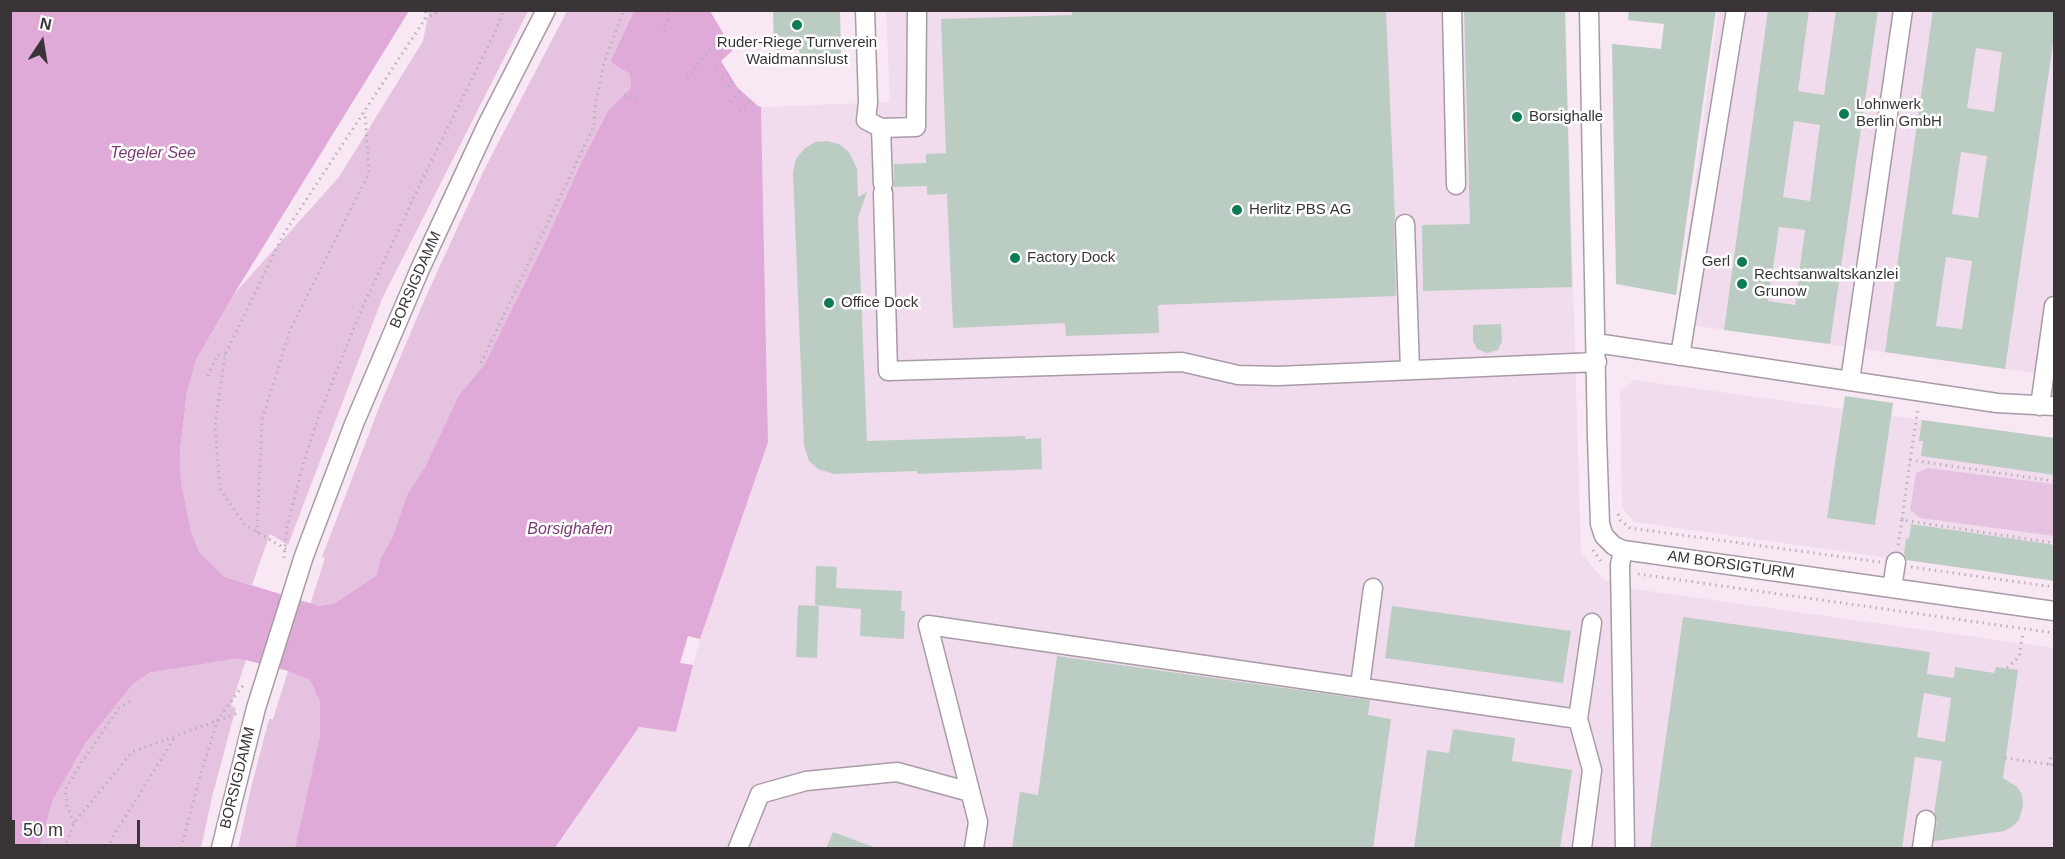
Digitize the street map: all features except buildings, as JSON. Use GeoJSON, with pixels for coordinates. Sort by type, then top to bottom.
{"type":"FeatureCollection","features":[{"type":"Feature","properties":{"kind":"street","name":"BORSIGDAMM"},"geometry":{"type":"LineString","coordinates":[[221,849],[256,708],[304,556],[354,424],[420,269],[487,125],[546,10]]}},
{"type":"Feature","properties":{"kind":"street"},"geometry":{"type":"LineString","coordinates":[[865,10],[868,102],[866,120],[881,128],[916,127],[917,10]]}},
{"type":"Feature","properties":{"kind":"street"},"geometry":{"type":"LineString","coordinates":[[1452,10],[1456,185]]}},
{"type":"Feature","properties":{"kind":"street"},"geometry":{"type":"LineString","coordinates":[[1589,10],[1600,525],[1607,540],[1623,550],[1620,565],[1625,849]]}},
{"type":"Feature","properties":{"kind":"street"},"geometry":{"type":"LineString","coordinates":[[1680,356],[1736,10]]}},
{"type":"Feature","properties":{"kind":"street"},"geometry":{"type":"LineString","coordinates":[[1850,381],[1903,10]]}},
{"type":"Feature","properties":{"kind":"street"},"geometry":{"type":"LineString","coordinates":[[881,128],[888,371],[1182,362],[1238,375],[1278,376],[1597,362]]}},
{"type":"Feature","properties":{"kind":"street"},"geometry":{"type":"LineString","coordinates":[[1405,224],[1410,370]]}},
{"type":"Feature","properties":{"kind":"street"},"geometry":{"type":"LineString","coordinates":[[1596,343],[1997,403],[2050,408],[2055,306]]}},
{"type":"Feature","properties":{"kind":"street","name":"AM BORSIGTURM"},"geometry":{"type":"LineString","coordinates":[[1623,550],[1892,588],[1944,603],[2055,611]]}},
{"type":"Feature","properties":{"kind":"street"},"geometry":{"type":"LineString","coordinates":[[1892,588],[1896,563]]}},
{"type":"Feature","properties":{"kind":"street"},"geometry":{"type":"LineString","coordinates":[[1360,686],[1373,588]]}},
{"type":"Feature","properties":{"kind":"street"},"geometry":{"type":"LineString","coordinates":[[1582,849],[1592,770],[1578,719],[1592,623]]}},
{"type":"Feature","properties":{"kind":"street"},"geometry":{"type":"LineString","coordinates":[[974,849],[978,822],[928,625],[1578,719]]}},
{"type":"Feature","properties":{"kind":"street"},"geometry":{"type":"LineString","coordinates":[[738,849],[760,794],[806,781],[897,772],[970,792]]}},
{"type":"Feature","properties":{"kind":"street"},"geometry":{"type":"LineString","coordinates":[[1922,849],[1926,820]]}},
{"type":"Feature","properties":{"kind":"path"},"geometry":{"type":"LineString","coordinates":[[426,10],[425,18],[284,235],[225,355],[215,426],[220,489],[245,525],[285,549],[287,528],[304,461],[318,418],[359,315],[504,10]]}},
{"type":"Feature","properties":{"kind":"path"},"geometry":{"type":"LineString","coordinates":[[425,18],[442,10]]}},
{"type":"Feature","properties":{"kind":"path"},"geometry":{"type":"LineString","coordinates":[[481,363],[594,126],[595,107],[604,63],[624,10]]}},
{"type":"Feature","properties":{"kind":"path"},"geometry":{"type":"LineString","coordinates":[[664,32],[670,10]]}},
{"type":"Feature","properties":{"kind":"path"},"geometry":{"type":"LineString","coordinates":[[687,78],[723,33]]}},
{"type":"Feature","properties":{"kind":"path"},"geometry":{"type":"LineString","coordinates":[[716,70],[724,65]]}},
{"type":"Feature","properties":{"kind":"path"},"geometry":{"type":"LineString","coordinates":[[722,78],[729,74]]}},
{"type":"Feature","properties":{"kind":"path"},"geometry":{"type":"LineString","coordinates":[[728,86],[733,81]]}},
{"type":"Feature","properties":{"kind":"path"},"geometry":{"type":"LineString","coordinates":[[731,102],[741,91]]}},
{"type":"Feature","properties":{"kind":"path"},"geometry":{"type":"LineString","coordinates":[[624,96],[641,100]]}},
{"type":"Feature","properties":{"kind":"path"},"geometry":{"type":"LineString","coordinates":[[740,111],[751,99]]}},
{"type":"Feature","properties":{"kind":"path"},"geometry":{"type":"LineString","coordinates":[[257,533],[262,420],[290,330],[369,173],[364,111]]}},
{"type":"Feature","properties":{"kind":"path"},"geometry":{"type":"LineString","coordinates":[[208,376],[217,355],[225,355]]}},
{"type":"Feature","properties":{"kind":"path"},"geometry":{"type":"LineString","coordinates":[[1896,563],[1918,404]]}},
{"type":"Feature","properties":{"kind":"path"},"geometry":{"type":"LineString","coordinates":[[1910,460],[2055,481]]}},
{"type":"Feature","properties":{"kind":"path"},"geometry":{"type":"LineString","coordinates":[[1617,508],[1620,520],[1630,528],[1896,563],[2055,587]]}},
{"type":"Feature","properties":{"kind":"path"},"geometry":{"type":"LineString","coordinates":[[1902,520],[2055,543]]}},
{"type":"Feature","properties":{"kind":"path"},"geometry":{"type":"LineString","coordinates":[[2007,668],[2019,657],[2023,633]]}},
{"type":"Feature","properties":{"kind":"path"},"geometry":{"type":"LineString","coordinates":[[181,849],[218,719],[242,688]]}},
{"type":"Feature","properties":{"kind":"path"},"geometry":{"type":"LineString","coordinates":[[74,823],[67,806],[65,790],[95,741],[119,708],[133,700]]}},
{"type":"Feature","properties":{"kind":"path"},"geometry":{"type":"LineString","coordinates":[[64,849],[74,823],[132,752],[218,719]]}},
{"type":"Feature","properties":{"kind":"path"},"geometry":{"type":"LineString","coordinates":[[108,849],[112,838],[176,736]]}},
{"type":"Feature","properties":{"kind":"path"},"geometry":{"type":"LineString","coordinates":[[2005,758],[2052,765],[2051,755]]}},
{"type":"Feature","properties":{"kind":"shaded area"},"geometry":{"type":"Polygon","coordinates":[[[429,11],[528,11],[382,299],[288,545],[270,534],[252,585],[225,577],[199,552],[191,531],[181,482],[180,449],[187,392],[196,360],[234,294],[339,177],[423,41],[429,11]]]}},
{"type":"Feature","properties":{"kind":"shaded area"},"geometry":{"type":"Polygon","coordinates":[[[567,11],[634,11],[610,62],[631,74],[631,88],[608,111],[484,365],[459,395],[425,467],[407,495],[393,536],[380,560],[377,575],[335,603],[310,605],[325,558],[322,557],[380,405],[427,294],[485,168],[567,11]]]}},
{"type":"Feature","properties":{"kind":"shaded area"},"geometry":{"type":"Polygon","coordinates":[[[886,11],[1565,11],[1581,553],[1603,579],[1627,588],[2054,648],[2054,848],[556,848],[639,727],[676,732],[700,639],[768,442],[761,107],[890,102],[886,11]]]}},
{"type":"Feature","properties":{"kind":"shaded area"},"geometry":{"type":"Polygon","coordinates":[[[1718,11],[2054,11],[2054,376],[1676,323],[1718,11]]]}},
{"type":"Feature","properties":{"kind":"shaded area"},"geometry":{"type":"Polygon","coordinates":[[[1634,380],[2054,438],[2054,581],[1634,522],[1622,507],[1620,391],[1634,380]]]}},
{"type":"Feature","properties":{"kind":"shaded area"},"geometry":{"type":"Polygon","coordinates":[[[1928,468],[2054,484],[2054,536],[1920,518],[1910,510],[1916,473],[1928,468]]]}},
{"type":"Feature","properties":{"kind":"shaded area"},"geometry":{"type":"Polygon","coordinates":[[[234,659],[246,660],[231,706],[236,708],[201,848],[39,848],[51,801],[85,744],[133,684],[149,673],[234,659]]]}},
{"type":"Feature","properties":{"kind":"shaded area"},"geometry":{"type":"Polygon","coordinates":[[[288,671],[310,680],[320,702],[320,735],[295,848],[238,848],[269,719],[273,719],[288,671]]]}},
{"type":"Feature","properties":{"kind":"water"},"geometry":{"type":"Polygon","coordinates":[[[10,11],[409,11],[234,294],[196,360],[187,392],[180,449],[181,482],[191,531],[199,552],[225,577],[319,606],[335,603],[377,575],[380,560],[393,536],[407,495],[425,467],[459,395],[484,365],[608,111],[631,88],[630,74],[610,62],[634,11],[710,11],[733,50],[721,61],[737,87],[761,107],[768,442],[700,639],[688,636],[680,663],[693,665],[676,732],[639,727],[555,848],[295,848],[320,735],[320,702],[310,680],[288,671],[234,659],[149,673],[133,684],[85,744],[52,801],[39,848],[11,848],[10,11]]]}},
{"type":"Feature","properties":{"kind":"place","name":"Ruder-Riege Turnverein Waidmannslust"},"geometry":{"type":"Point","coordinates":[797,25]}},
{"type":"Feature","properties":{"kind":"place","name":"Lohnwerk Berlin GmbH"},"geometry":{"type":"Point","coordinates":[1844,114]}},
{"type":"Feature","properties":{"kind":"place","name":"Borsighalle"},"geometry":{"type":"Point","coordinates":[1517,117]}},
{"type":"Feature","properties":{"kind":"place","name":"Herlitz PBS AG"},"geometry":{"type":"Point","coordinates":[1237,210]}},
{"type":"Feature","properties":{"kind":"place","name":"Factory Dock"},"geometry":{"type":"Point","coordinates":[1015,258]}},
{"type":"Feature","properties":{"kind":"place","name":"Gerl"},"geometry":{"type":"Point","coordinates":[1742,262]}},
{"type":"Feature","properties":{"kind":"place","name":"Rechtsanwaltskanzlei Grunow"},"geometry":{"type":"Point","coordinates":[1742,284]}},
{"type":"Feature","properties":{"kind":"place","name":"Office Dock"},"geometry":{"type":"Point","coordinates":[829,303]}},
{"type":"Feature","properties":{"kind":"water label","name":"Tegeler See"},"geometry":{"type":"Point","coordinates":[153,154]}},
{"type":"Feature","properties":{"kind":"water label","name":"Borsighafen"},"geometry":{"type":"Point","coordinates":[570,530]}}]}
